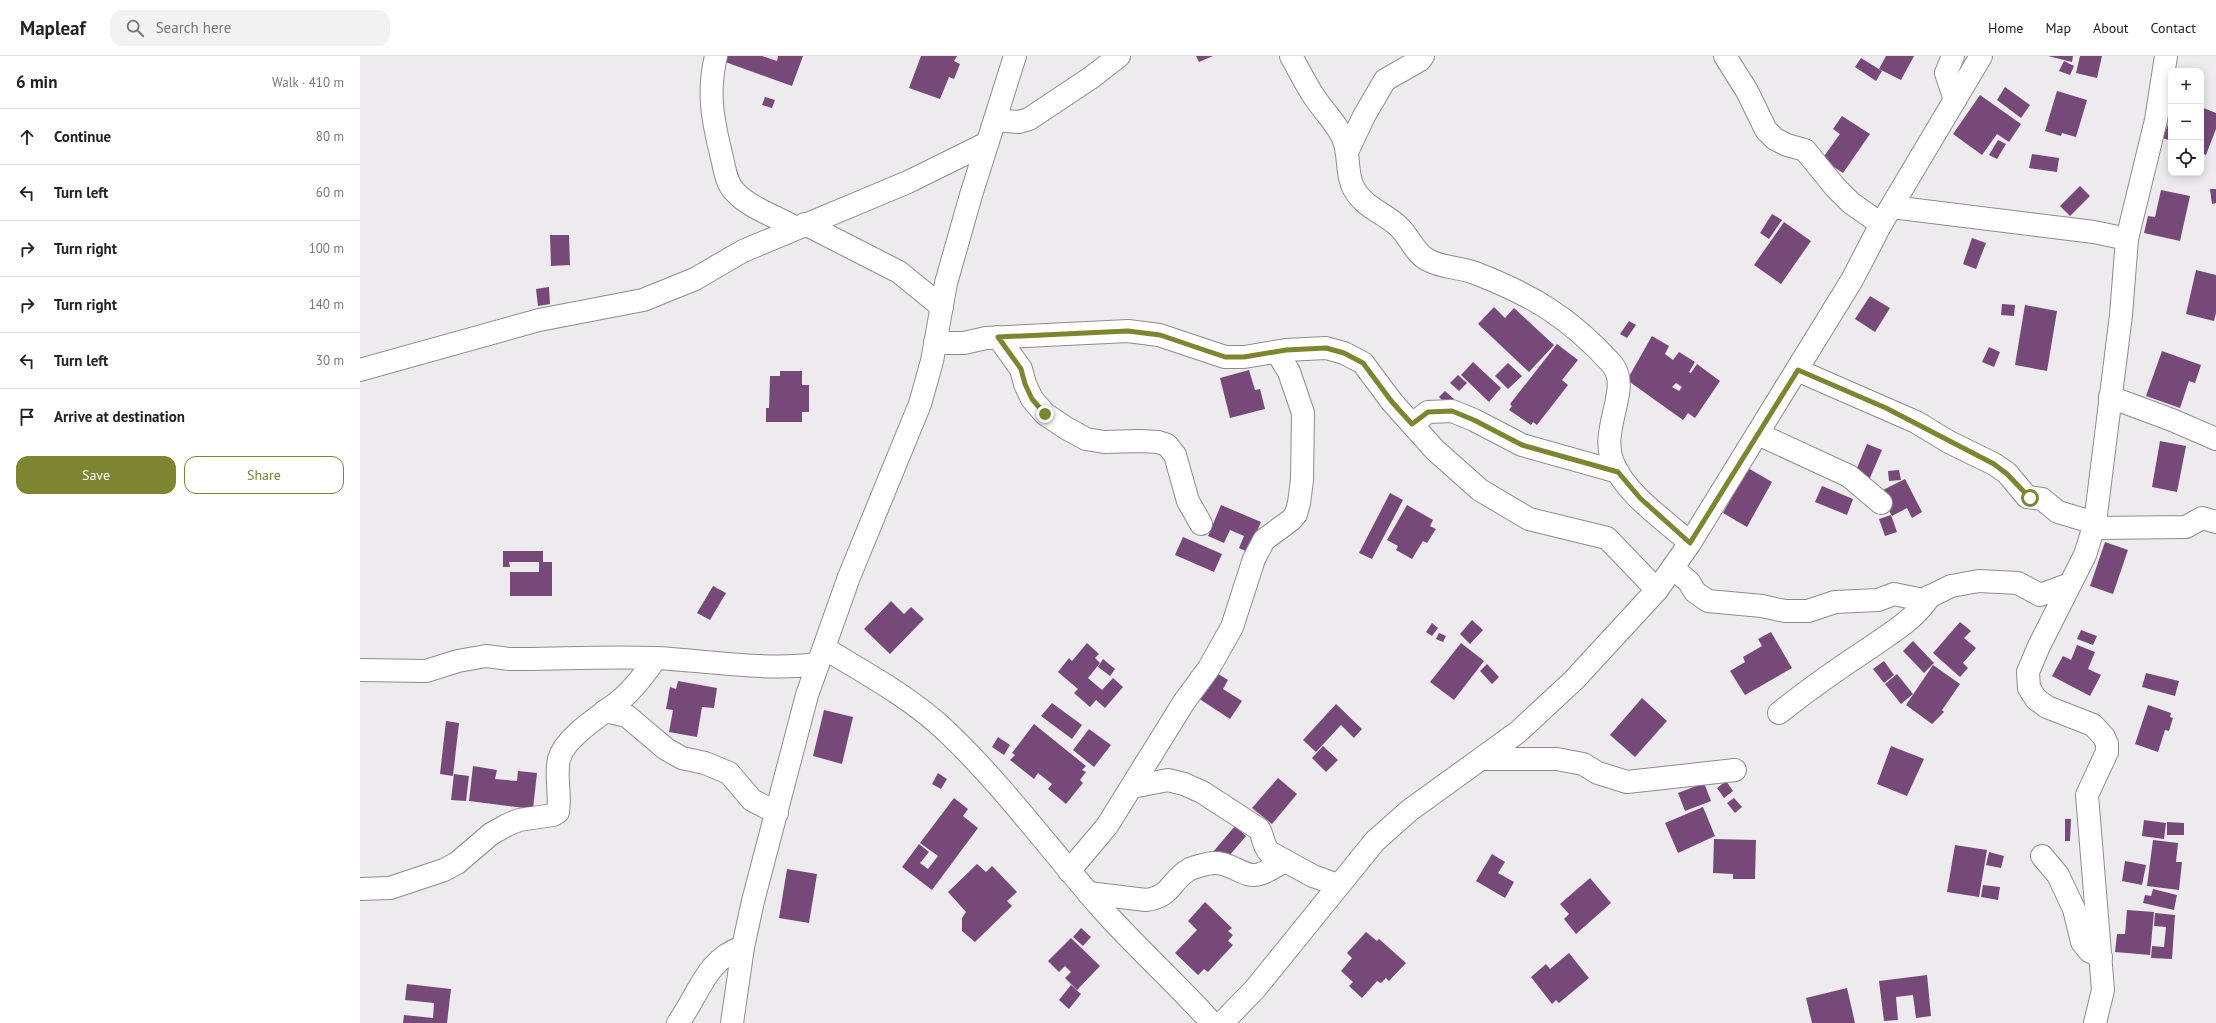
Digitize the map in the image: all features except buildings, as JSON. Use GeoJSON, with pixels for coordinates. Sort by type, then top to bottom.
{"type":"FeatureCollection","features":[{"type":"Feature","properties":{"kind":"street"},"geometry":{"type":"LineString","coordinates":[[716,56],[712,72],[710,101],[712,118],[727,181],[735,192],[752,206],[800,226],[899,272],[942,307]]}},
{"type":"Feature","properties":{"kind":"street"},"geometry":{"type":"LineString","coordinates":[[732,1023],[743,947],[762,861],[777,813],[807,695],[849,577],[920,404],[935,343],[948,276],[987,143],[1015,56]]}},
{"type":"Feature","properties":{"kind":"street"},"geometry":{"type":"LineString","coordinates":[[995,120],[1019,122],[1030,119],[1092,77],[1119,56]]}},
{"type":"Feature","properties":{"kind":"street"},"geometry":{"type":"LineString","coordinates":[[1291,56],[1305,83],[1342,134],[1348,150],[1352,186],[1359,196],[1397,225],[1418,252],[1429,261],[1473,272],[1536,300],[1580,332],[1611,363],[1618,374],[1620,386],[1609,433],[1613,464],[1640,498],[1690,543]]}},
{"type":"Feature","properties":{"kind":"street"},"geometry":{"type":"LineString","coordinates":[[1348,150],[1364,116],[1385,80],[1414,64],[1423,56]]}},
{"type":"Feature","properties":{"kind":"street"},"geometry":{"type":"LineString","coordinates":[[1725,56],[1747,91],[1766,130],[1775,139],[1786,145],[1805,150],[1835,188],[1851,203],[1886,215],[2094,232],[2127,239]]}},
{"type":"Feature","properties":{"kind":"street"},"geometry":{"type":"LineString","coordinates":[[1953,56],[1946,73],[1955,100]]}},
{"type":"Feature","properties":{"kind":"street"},"geometry":{"type":"LineString","coordinates":[[1222,1023],[1255,989],[1375,841],[1410,810],[1518,732],[1574,680],[1658,590],[1674,569],[1798,370],[1852,280],[1886,215],[1981,56]]}},
{"type":"Feature","properties":{"kind":"street"},"geometry":{"type":"LineString","coordinates":[[2095,1023],[2103,990],[2086,807],[2087,795],[2107,752],[2107,744],[2104,737],[2093,725],[2047,707],[2036,699],[2029,688],[2028,672],[2084,555],[2094,525],[2121,315],[2127,239],[2156,120],[2166,56]]}},
{"type":"Feature","properties":{"kind":"street"},"geometry":{"type":"LineString","coordinates":[[360,370],[539,320],[644,300],[695,279],[743,251],[908,182],[987,143]]}},
{"type":"Feature","properties":{"kind":"street"},"geometry":{"type":"LineString","coordinates":[[935,343],[964,343],[998,337],[1128,331],[1160,335],[1225,357],[1244,357],[1277,352],[1326,348],[1344,353],[1363,363],[1392,402],[1435,450],[1480,490],[1529,519],[1607,538],[1658,590]]}},
{"type":"Feature","properties":{"kind":"street"},"geometry":{"type":"LineString","coordinates":[[998,337],[1021,369],[1025,384],[1032,399],[1045,414],[1066,428],[1086,439],[1104,442],[1158,442],[1167,445],[1175,455],[1188,501],[1201,524]]}},
{"type":"Feature","properties":{"kind":"street"},"geometry":{"type":"LineString","coordinates":[[1069,871],[1107,826],[1184,702],[1209,668],[1232,627],[1254,559],[1264,540],[1291,520],[1297,509],[1302,480],[1303,413],[1289,372],[1277,352]]}},
{"type":"Feature","properties":{"kind":"street"},"geometry":{"type":"LineString","coordinates":[[1798,370],[1916,422],[1949,442],[1994,464],[2007,474],[2027,497],[2042,499],[2058,512],[2094,525],[2180,528],[2189,526],[2202,518],[2216,522]]}},
{"type":"Feature","properties":{"kind":"street"},"geometry":{"type":"LineString","coordinates":[[2110,397],[2172,420],[2216,439]]}},
{"type":"Feature","properties":{"kind":"street"},"geometry":{"type":"LineString","coordinates":[[1412,424],[1428,412],[1452,411],[1474,420],[1522,445],[1618,472]]}},
{"type":"Feature","properties":{"kind":"street"},"geometry":{"type":"LineString","coordinates":[[1758,434],[1849,476],[1881,503]]}},
{"type":"Feature","properties":{"kind":"street"},"geometry":{"type":"LineString","coordinates":[[1674,569],[1689,582],[1695,592],[1708,601],[1762,606],[1785,611],[1808,611],[1835,602],[1878,600],[1894,594],[1917,600],[1930,596],[1951,586],[1979,581],[2018,583],[2040,595],[2070,584]]}},
{"type":"Feature","properties":{"kind":"street"},"geometry":{"type":"LineString","coordinates":[[1779,713],[1814,685],[1920,612],[1930,596]]}},
{"type":"Feature","properties":{"kind":"street"},"geometry":{"type":"LineString","coordinates":[[360,670],[426,671],[458,661],[486,656],[510,659],[656,658],[725,665],[790,667],[821,656],[876,680],[919,709],[945,731],[992,781],[1088,893],[1212,1023]]}},
{"type":"Feature","properties":{"kind":"street"},"geometry":{"type":"LineString","coordinates":[[360,889],[390,888],[444,870],[457,863],[491,834],[502,828],[519,820],[553,815],[558,812],[558,771],[559,759],[563,750],[572,739],[629,692],[656,658]]}},
{"type":"Feature","properties":{"kind":"street"},"geometry":{"type":"LineString","coordinates":[[605,711],[627,716],[666,749],[682,758],[705,763],[729,773],[752,800],[777,813]]}},
{"type":"Feature","properties":{"kind":"street"},"geometry":{"type":"LineString","coordinates":[[1481,759],[1558,759],[1583,764],[1598,773],[1627,782],[1735,770]]}},
{"type":"Feature","properties":{"kind":"street"},"geometry":{"type":"LineString","coordinates":[[1132,787],[1168,780],[1202,792],[1259,829],[1263,835],[1264,846],[1269,852],[1313,876],[1338,885]]}},
{"type":"Feature","properties":{"kind":"street"},"geometry":{"type":"LineString","coordinates":[[2042,856],[2058,875],[2074,909],[2082,942],[2089,951],[2101,957]]}},
{"type":"Feature","properties":{"kind":"street"},"geometry":{"type":"LineString","coordinates":[[1088,893],[1146,900],[1155,899],[1162,897],[1190,869],[1209,863],[1232,865],[1250,875],[1260,874],[1285,861]]}},
{"type":"Feature","properties":{"kind":"street"},"geometry":{"type":"LineString","coordinates":[[678,1023],[715,963],[726,953],[743,947]]}},
{"type":"Feature","properties":{"kind":"route"},"geometry":{"type":"LineString","coordinates":[[1045,414],[1032,399],[1025,384],[1021,369],[998,337],[1128,331],[1160,335],[1225,357],[1244,357],[1286,350],[1326,348],[1344,353],[1363,363],[1392,402],[1412,424],[1421,415],[1428,412],[1452,411],[1474,420],[1522,445],[1588,465],[1618,472],[1640,498],[1690,543],[1798,370],[1916,422],[1949,442],[1994,464],[2007,474],[2025,495],[2030,498]]}}]}
